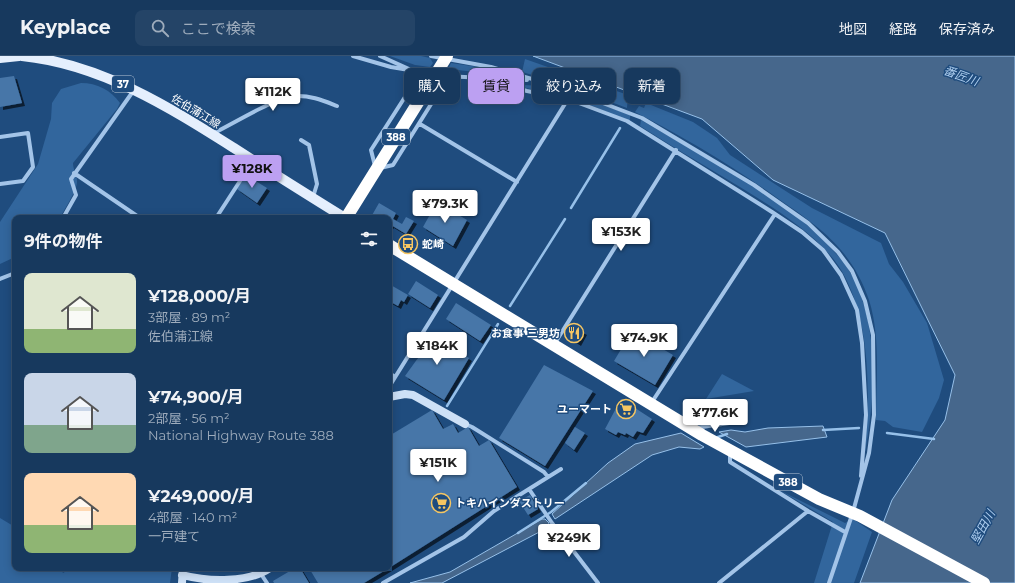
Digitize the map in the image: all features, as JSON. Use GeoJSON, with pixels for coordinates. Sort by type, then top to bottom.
{"type":"FeatureCollection","features":[{"type":"Feature","properties":{"kind":"highway","name":"388"},"geometry":{"type":"LineString","coordinates":[[347,215],[446,58]]}},
{"type":"Feature","properties":{"kind":"highway","name":"388"},"geometry":{"type":"LineString","coordinates":[[392,247],[702,435],[819,499],[856,514],[984,583]]}},
{"type":"Feature","properties":{"kind":"main road","name":"佐伯蒲江線"},"geometry":{"type":"LineString","coordinates":[[0,58],[20,56],[37,57],[72,65],[93,72],[134,90],[212,135],[340,215]]}},
{"type":"Feature","properties":{"kind":"street"},"geometry":{"type":"LineString","coordinates":[[353,56],[404,69]]}},
{"type":"Feature","properties":{"kind":"street"},"geometry":{"type":"LineString","coordinates":[[380,56],[407,68]]}},
{"type":"Feature","properties":{"kind":"street"},"geometry":{"type":"LineString","coordinates":[[431,56],[491,67],[532,79]]}},
{"type":"Feature","properties":{"kind":"street"},"geometry":{"type":"LineString","coordinates":[[404,99],[371,150],[376,169],[393,165],[420,124],[446,76],[468,77]]}},
{"type":"Feature","properties":{"kind":"street"},"geometry":{"type":"LineString","coordinates":[[66,215],[76,195],[71,179],[74,173],[134,90]]}},
{"type":"Feature","properties":{"kind":"street"},"geometry":{"type":"LineString","coordinates":[[212,135],[282,99],[296,96],[309,97],[337,106]]}},
{"type":"Feature","properties":{"kind":"street"},"geometry":{"type":"LineString","coordinates":[[392,382],[566,104]]}},
{"type":"Feature","properties":{"kind":"street"},"geometry":{"type":"LineString","coordinates":[[579,104],[627,122],[676,150],[775,214],[802,232],[823,250],[841,275],[857,310],[862,343],[866,415],[856,514],[845,532],[829,583]]}},
{"type":"Feature","properties":{"kind":"street"},"geometry":{"type":"LineString","coordinates":[[604,104],[642,118],[754,185],[808,223],[838,252],[852,271],[863,295],[874,335],[874,414],[869,453],[860,484]]}},
{"type":"Feature","properties":{"kind":"street"},"geometry":{"type":"LineString","coordinates":[[420,124],[517,182]]}},
{"type":"Feature","properties":{"kind":"street"},"geometry":{"type":"LineString","coordinates":[[0,137],[28,133],[32,167],[23,181],[0,184]]}},
{"type":"Feature","properties":{"kind":"street"},"geometry":{"type":"LineString","coordinates":[[301,140],[309,145],[317,184],[312,197]]}},
{"type":"Feature","properties":{"kind":"street"},"geometry":{"type":"LineString","coordinates":[[553,345],[676,150]]}},
{"type":"Feature","properties":{"kind":"street"},"geometry":{"type":"LineString","coordinates":[[218,215],[253,160]]}},
{"type":"Feature","properties":{"kind":"street"},"geometry":{"type":"LineString","coordinates":[[74,173],[136,215]]}},
{"type":"Feature","properties":{"kind":"street"},"geometry":{"type":"LineString","coordinates":[[650,404],[775,214]]}},
{"type":"Feature","properties":{"kind":"street"},"geometry":{"type":"LineString","coordinates":[[0,278],[12,274]]}},
{"type":"Feature","properties":{"kind":"street"},"geometry":{"type":"LineString","coordinates":[[392,396],[406,394],[413,395],[472,427],[544,472],[548,477]]}},
{"type":"Feature","properties":{"kind":"street"},"geometry":{"type":"LineString","coordinates":[[691,428],[736,422]]}},
{"type":"Feature","properties":{"kind":"street"},"geometry":{"type":"LineString","coordinates":[[730,450],[730,462],[808,511],[845,532]]}},
{"type":"Feature","properties":{"kind":"street"},"geometry":{"type":"LineString","coordinates":[[383,583],[464,537],[494,511],[561,469]]}},
{"type":"Feature","properties":{"kind":"street"},"geometry":{"type":"LineString","coordinates":[[529,489],[552,523],[598,583]]}},
{"type":"Feature","properties":{"kind":"street"},"geometry":{"type":"LineString","coordinates":[[720,583],[808,511]]}},
{"type":"Feature","properties":{"kind":"street"},"geometry":{"type":"LineString","coordinates":[[182,575],[217,581],[244,582],[266,571]]}},
{"type":"Feature","properties":{"kind":"street"},"geometry":{"type":"LineString","coordinates":[[261,574],[267,583]]}},
{"type":"Feature","properties":{"kind":"shaded area"},"geometry":{"type":"Polygon","coordinates":[[[390,56],[421,56],[430,58],[433,63],[430,67],[415,65],[390,56]]]}},
{"type":"Feature","properties":{"kind":"shaded area"},"geometry":{"type":"Polygon","coordinates":[[[525,59],[551,68],[532,68],[532,75],[524,73],[523,68],[525,59]]]}},
{"type":"Feature","properties":{"kind":"shaded area"},"geometry":{"type":"Polygon","coordinates":[[[451,63],[484,68],[468,68],[468,71],[460,70],[460,68],[448,68],[451,63]]]}},
{"type":"Feature","properties":{"kind":"shaded area"},"geometry":{"type":"Polygon","coordinates":[[[81,83],[93,84],[108,91],[120,103],[117,109],[73,163],[77,185],[62,215],[12,215],[12,258],[0,264],[0,222],[38,164],[51,119],[52,103],[61,89],[81,83]]]}},
{"type":"Feature","properties":{"kind":"shaded area"},"geometry":{"type":"Polygon","coordinates":[[[524,85],[532,85],[532,89],[524,88],[524,85]]]}},
{"type":"Feature","properties":{"kind":"shaded area"},"geometry":{"type":"Polygon","coordinates":[[[616,91],[624,94],[624,104],[627,104],[627,108],[616,104],[616,91]]]}},
{"type":"Feature","properties":{"kind":"shaded area"},"geometry":{"type":"Polygon","coordinates":[[[587,104],[600,104],[630,115],[630,121],[587,104]]]}},
{"type":"Feature","properties":{"kind":"shaded area"},"geometry":{"type":"Polygon","coordinates":[[[646,104],[648,104],[693,122],[717,138],[730,155],[812,208],[881,243],[889,264],[903,282],[927,323],[944,380],[939,398],[922,432],[893,427],[885,421],[876,420],[877,360],[873,314],[867,293],[861,280],[850,261],[841,250],[812,223],[745,176],[673,132],[635,112],[639,106],[644,108],[646,104]]]}},
{"type":"Feature","properties":{"kind":"shaded area"},"geometry":{"type":"Polygon","coordinates":[[[641,120],[738,176],[786,208],[827,244],[848,268],[860,293],[867,316],[871,339],[873,388],[864,458],[868,390],[867,366],[860,319],[854,297],[845,277],[823,247],[792,221],[640,126],[641,120]]]}},
{"type":"Feature","properties":{"kind":"shaded area"},"geometry":{"type":"Polygon","coordinates":[[[722,374],[754,391],[706,399],[722,374]]]}},
{"type":"Feature","properties":{"kind":"shaded area"},"geometry":{"type":"Polygon","coordinates":[[[779,490],[845,523],[853,519],[872,532],[854,583],[814,583],[833,522],[779,490]]]}},
{"type":"Feature","properties":{"kind":"shaded area"},"geometry":{"type":"Polygon","coordinates":[[[0,518],[12,525],[12,571],[62,571],[63,573],[67,571],[172,571],[170,583],[0,583],[0,518]]]}},
{"type":"Feature","properties":{"kind":"water"},"geometry":{"type":"Polygon","coordinates":[[[533,56],[1015,56],[1015,583],[860,583],[892,500],[945,420],[955,375],[885,233],[773,180],[702,119],[662,104],[680,104],[680,68],[624,68],[624,90],[616,87],[616,68],[565,68],[533,56]]]}},
{"type":"Feature","properties":{"kind":"water"},"geometry":{"type":"Polygon","coordinates":[[[823,426],[827,437],[746,447],[719,432],[731,430],[745,432],[768,428],[823,426]]]}},
{"type":"Feature","properties":{"kind":"water"},"geometry":{"type":"Polygon","coordinates":[[[681,433],[704,447],[700,449],[679,447],[652,455],[555,519],[552,514],[608,463],[635,444],[681,433]]]}},
{"type":"Feature","properties":{"kind":"water"},"geometry":{"type":"Polygon","coordinates":[[[542,519],[545,519],[549,523],[547,528],[442,583],[410,583],[450,572],[542,519]]]}},
{"type":"Feature","properties":{"kind":"building"},"geometry":{"type":"Polygon","coordinates":[[[14,76],[22,103],[0,107],[0,78],[14,76]]]}},
{"type":"Feature","properties":{"kind":"building"},"geometry":{"type":"Polygon","coordinates":[[[246,175],[267,188],[257,203],[237,189],[246,175]]]}},
{"type":"Feature","properties":{"kind":"building"},"geometry":{"type":"Polygon","coordinates":[[[437,202],[467,220],[453,246],[423,227],[437,202]]]}},
{"type":"Feature","properties":{"kind":"building"},"geometry":{"type":"Polygon","coordinates":[[[379,203],[396,213],[393,219],[402,224],[406,217],[414,221],[406,234],[392,226],[392,215],[372,215],[379,203]]]}},
{"type":"Feature","properties":{"kind":"building"},"geometry":{"type":"Polygon","coordinates":[[[416,281],[438,295],[430,308],[408,294],[416,281]]]}},
{"type":"Feature","properties":{"kind":"building"},"geometry":{"type":"Polygon","coordinates":[[[392,286],[408,295],[404,302],[401,300],[398,306],[392,303],[392,286]]]}},
{"type":"Feature","properties":{"kind":"building"},"geometry":{"type":"Polygon","coordinates":[[[456,303],[491,325],[480,341],[446,319],[456,303]]]}},
{"type":"Feature","properties":{"kind":"building","name":"お食事 三男坊"},"geometry":{"type":"Polygon","coordinates":[[[569,324],[584,332],[578,343],[564,334],[569,324]]]}},
{"type":"Feature","properties":{"kind":"building"},"geometry":{"type":"Polygon","coordinates":[[[632,331],[673,355],[655,385],[614,361],[632,331]]]}},
{"type":"Feature","properties":{"kind":"building"},"geometry":{"type":"Polygon","coordinates":[[[427,333],[469,358],[444,400],[405,376],[418,358],[414,356],[427,333]]]}},
{"type":"Feature","properties":{"kind":"building"},"geometry":{"type":"Polygon","coordinates":[[[544,365],[593,391],[545,466],[499,438],[544,365]]]}},
{"type":"Feature","properties":{"kind":"building","name":"ユーマート"},"geometry":{"type":"Polygon","coordinates":[[[621,399],[652,419],[643,433],[637,431],[633,437],[626,433],[625,435],[618,432],[616,435],[605,429],[621,399]]]}},
{"type":"Feature","properties":{"kind":"building","name":"トキハインダストリー"},"geometry":{"type":"Polygon","coordinates":[[[432,410],[443,429],[453,424],[458,433],[468,427],[479,446],[489,440],[517,487],[392,566],[392,434],[432,410]]]}},
{"type":"Feature","properties":{"kind":"building"},"geometry":{"type":"Polygon","coordinates":[[[575,427],[585,433],[574,450],[565,443],[575,427]]]}},
{"type":"Feature","properties":{"kind":"building"},"geometry":{"type":"Polygon","coordinates":[[[530,495],[538,509],[528,515],[519,501],[530,495]]]}},
{"type":"Feature","properties":{"kind":"building"},"geometry":{"type":"Polygon","coordinates":[[[290,571],[302,571],[309,583],[274,583],[273,581],[290,571]]]}},
{"type":"Feature","properties":{"kind":"building"},"geometry":{"type":"Polygon","coordinates":[[[311,571],[384,571],[364,583],[318,583],[311,571]]]}},
{"type":"Feature","properties":{"kind":"waterway"},"geometry":{"type":"LineString","coordinates":[[571,208],[620,128]]}},
{"type":"Feature","properties":{"kind":"waterway"},"geometry":{"type":"LineString","coordinates":[[510,306],[565,219]]}},
{"type":"Feature","properties":{"kind":"waterway"},"geometry":{"type":"LineString","coordinates":[[447,406],[498,324]]}},
{"type":"Feature","properties":{"kind":"waterway"},"geometry":{"type":"LineString","coordinates":[[823,430],[859,428]]}},
{"type":"Feature","properties":{"kind":"waterway"},"geometry":{"type":"LineString","coordinates":[[887,433],[934,439]]}},
{"type":"Feature","properties":{"kind":"waterway"},"geometry":{"type":"LineString","coordinates":[[715,438],[727,434]]}},
{"type":"Feature","properties":{"kind":"waterway"},"geometry":{"type":"LineString","coordinates":[[518,533],[551,512],[586,483]]}},
{"type":"Feature","properties":{"kind":"place","name":"蛇崎"},"geometry":{"type":"Point","coordinates":[408,244]}},
{"type":"Feature","properties":{"kind":"place","name":"お食事 三男坊"},"geometry":{"type":"Point","coordinates":[574,333]}},
{"type":"Feature","properties":{"kind":"place","name":"ユーマート"},"geometry":{"type":"Point","coordinates":[626,409]}},
{"type":"Feature","properties":{"kind":"place","name":"トキハインダストリー"},"geometry":{"type":"Point","coordinates":[441,503]}},
{"type":"Feature","properties":{"kind":"water label","name":"番匠川"},"geometry":{"type":"Point","coordinates":[961,76]}},
{"type":"Feature","properties":{"kind":"water label","name":"堅田川"},"geometry":{"type":"Point","coordinates":[983,527]}}]}
